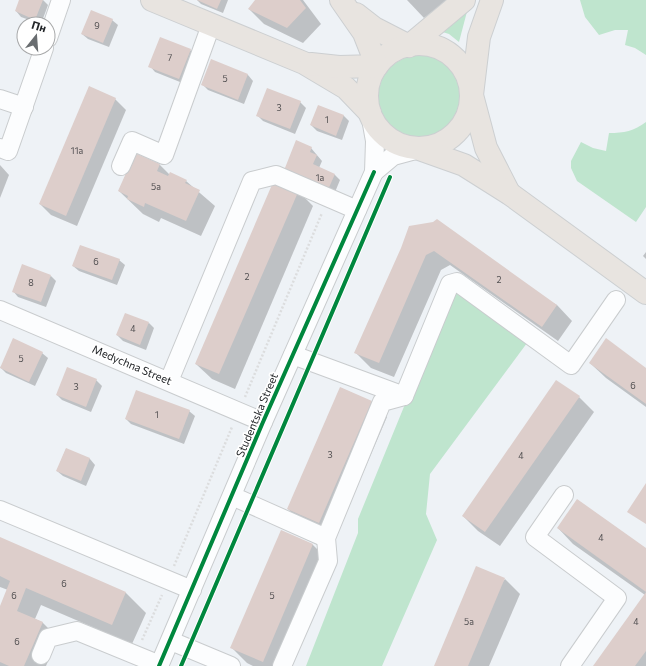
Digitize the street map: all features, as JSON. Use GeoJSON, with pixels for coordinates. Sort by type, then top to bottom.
{"type":"FeatureCollection","features":[{"type":"Feature","properties":{"kind":"main road"},"geometry":{"type":"LineString","coordinates":[[152,0],[304,63],[346,88],[370,113],[376,124],[389,138],[406,147],[420,149],[464,165],[510,194],[646,294]]}},
{"type":"Feature","properties":{"kind":"main road"},"geometry":{"type":"LineString","coordinates":[[420,149],[436,146],[454,134],[462,127],[470,112],[479,37],[492,0]]}},
{"type":"Feature","properties":{"kind":"main road"},"geometry":{"type":"LineString","coordinates":[[409,46],[462,1]]}},
{"type":"Feature","properties":{"kind":"main road"},"geometry":{"type":"LineString","coordinates":[[344,4],[374,28],[409,46]]}},
{"type":"Feature","properties":{"kind":"main road"},"geometry":{"type":"LineString","coordinates":[[344,4],[364,33],[377,66]]}},
{"type":"Feature","properties":{"kind":"main road"},"geometry":{"type":"LineString","coordinates":[[370,113],[368,89],[377,66],[385,57],[396,50],[409,46],[424,45],[439,48],[452,56],[462,67],[469,80],[486,148],[510,194]]}},
{"type":"Feature","properties":{"kind":"main road"},"geometry":{"type":"LineString","coordinates":[[304,63],[339,67],[377,66]]}},
{"type":"Feature","properties":{"kind":"street"},"geometry":{"type":"LineString","coordinates":[[56,16],[61,0]]}},
{"type":"Feature","properties":{"kind":"street"},"geometry":{"type":"LineString","coordinates":[[121,166],[132,141],[164,155],[211,25]]}},
{"type":"Feature","properties":{"kind":"street"},"geometry":{"type":"LineString","coordinates":[[0,148],[8,151],[41,56]]}},
{"type":"Feature","properties":{"kind":"street"},"geometry":{"type":"LineString","coordinates":[[0,99],[24,107]]}},
{"type":"Feature","properties":{"kind":"street"},"geometry":{"type":"LineString","coordinates":[[370,113],[375,141],[374,172]]}},
{"type":"Feature","properties":{"kind":"street"},"geometry":{"type":"LineString","coordinates":[[374,172],[393,156],[420,149]]}},
{"type":"Feature","properties":{"kind":"street","name":"Studentska Street"},"geometry":{"type":"LineString","coordinates":[[159,665],[263,422],[374,172]]}},
{"type":"Feature","properties":{"kind":"street"},"geometry":{"type":"LineString","coordinates":[[169,381],[252,181],[276,174],[357,210]]}},
{"type":"Feature","properties":{"kind":"street"},"geometry":{"type":"LineString","coordinates":[[404,396],[450,284],[457,282],[571,364],[616,300]]}},
{"type":"Feature","properties":{"kind":"street","name":"Medychna Street"},"geometry":{"type":"LineString","coordinates":[[0,310],[263,422]]}},
{"type":"Feature","properties":{"kind":"street"},"geometry":{"type":"LineString","coordinates":[[293,355],[404,396]]}},
{"type":"Feature","properties":{"kind":"street"},"geometry":{"type":"LineString","coordinates":[[282,666],[328,561],[326,538],[382,402],[404,396]]}},
{"type":"Feature","properties":{"kind":"street"},"geometry":{"type":"LineString","coordinates":[[564,495],[535,537],[617,598],[570,666]]}},
{"type":"Feature","properties":{"kind":"street"},"geometry":{"type":"LineString","coordinates":[[232,496],[326,538]]}},
{"type":"Feature","properties":{"kind":"street"},"geometry":{"type":"LineString","coordinates":[[0,510],[192,590]]}},
{"type":"Feature","properties":{"kind":"street"},"geometry":{"type":"LineString","coordinates":[[40,656],[48,638],[77,632],[159,665]]}},
{"type":"Feature","properties":{"kind":"street"},"geometry":{"type":"LineString","coordinates":[[171,640],[231,666]]}},
{"type":"Feature","properties":{"kind":"path"},"geometry":{"type":"LineString","coordinates":[[136,655],[329,198]]}},
{"type":"Feature","properties":{"kind":"green space"},"geometry":{"type":"Polygon","coordinates":[[[580,0],[646,0],[646,55],[635,48],[625,45],[628,30],[615,30],[599,35],[585,17],[580,0]]]}},
{"type":"Feature","properties":{"kind":"green space"},"geometry":{"type":"Polygon","coordinates":[[[469,4],[459,42],[449,34],[436,30],[469,4]]]}},
{"type":"Feature","properties":{"kind":"green space"},"geometry":{"type":"Polygon","coordinates":[[[420,55],[436,58],[450,67],[459,81],[462,97],[459,113],[450,127],[436,136],[420,139],[404,136],[390,127],[381,113],[378,97],[381,81],[390,67],[404,58],[420,55]]]}},
{"type":"Feature","properties":{"kind":"green space"},"geometry":{"type":"Polygon","coordinates":[[[646,122],[646,207],[636,222],[577,181],[571,168],[571,161],[581,142],[593,148],[606,151],[609,133],[629,131],[646,122]]]}},
{"type":"Feature","properties":{"kind":"green space"},"geometry":{"type":"Polygon","coordinates":[[[453,287],[527,343],[430,474],[426,514],[437,540],[382,666],[306,666],[358,533],[358,519],[453,287]]]}},
{"type":"Feature","properties":{"kind":"building"},"geometry":{"type":"Polygon","coordinates":[[[19,0],[43,0],[37,16],[26,16],[15,11],[19,0]]]}},
{"type":"Feature","properties":{"kind":"building"},"geometry":{"type":"Polygon","coordinates":[[[197,0],[221,0],[217,9],[197,0]]]}},
{"type":"Feature","properties":{"kind":"building"},"geometry":{"type":"Polygon","coordinates":[[[255,0],[300,0],[306,8],[287,28],[248,9],[255,0]]]}},
{"type":"Feature","properties":{"kind":"building"},"geometry":{"type":"Polygon","coordinates":[[[91,10],[113,19],[103,43],[81,34],[91,10]]]}},
{"type":"Feature","properties":{"kind":"building"},"geometry":{"type":"Polygon","coordinates":[[[160,37],[191,49],[179,79],[148,67],[160,37]]]}},
{"type":"Feature","properties":{"kind":"building"},"geometry":{"type":"Polygon","coordinates":[[[211,59],[248,74],[238,100],[201,85],[211,59]]]}},
{"type":"Feature","properties":{"kind":"building"},"geometry":{"type":"Polygon","coordinates":[[[89,86],[116,98],[66,216],[39,204],[89,86]]]}},
{"type":"Feature","properties":{"kind":"building"},"geometry":{"type":"Polygon","coordinates":[[[267,88],[301,101],[290,129],[256,116],[267,88]]]}},
{"type":"Feature","properties":{"kind":"building"},"geometry":{"type":"Polygon","coordinates":[[[318,105],[344,115],[336,136],[310,125],[318,105]]]}},
{"type":"Feature","properties":{"kind":"building"},"geometry":{"type":"Polygon","coordinates":[[[296,140],[312,147],[310,152],[317,155],[313,164],[335,174],[327,192],[283,173],[296,140]]]}},
{"type":"Feature","properties":{"kind":"building"},"geometry":{"type":"Polygon","coordinates":[[[135,153],[160,164],[157,171],[168,176],[170,172],[187,180],[185,183],[200,190],[186,221],[145,203],[144,207],[127,199],[128,196],[118,191],[135,153]]]}},
{"type":"Feature","properties":{"kind":"building"},"geometry":{"type":"Polygon","coordinates":[[[274,180],[299,190],[219,374],[195,364],[274,180]]]}},
{"type":"Feature","properties":{"kind":"building"},"geometry":{"type":"Polygon","coordinates":[[[437,219],[557,305],[542,327],[434,251],[426,255],[379,363],[354,353],[401,248],[409,226],[433,222],[437,219]]]}},
{"type":"Feature","properties":{"kind":"building"},"geometry":{"type":"Polygon","coordinates":[[[80,245],[120,259],[112,280],[72,266],[80,245]]]}},
{"type":"Feature","properties":{"kind":"building"},"geometry":{"type":"Polygon","coordinates":[[[22,264],[51,275],[41,302],[12,292],[22,264]]]}},
{"type":"Feature","properties":{"kind":"building"},"geometry":{"type":"Polygon","coordinates":[[[125,313],[149,322],[140,345],[116,335],[125,313]]]}},
{"type":"Feature","properties":{"kind":"building"},"geometry":{"type":"Polygon","coordinates":[[[13,338],[43,352],[29,382],[0,368],[13,338]]]}},
{"type":"Feature","properties":{"kind":"building"},"geometry":{"type":"Polygon","coordinates":[[[606,338],[646,368],[646,404],[589,363],[606,338]]]}},
{"type":"Feature","properties":{"kind":"building"},"geometry":{"type":"Polygon","coordinates":[[[67,367],[97,379],[86,407],[56,395],[67,367]]]}},
{"type":"Feature","properties":{"kind":"building"},"geometry":{"type":"Polygon","coordinates":[[[556,380],[580,396],[485,532],[462,516],[556,380]]]}},
{"type":"Feature","properties":{"kind":"building"},"geometry":{"type":"Polygon","coordinates":[[[340,387],[372,401],[319,523],[287,509],[340,387]]]}},
{"type":"Feature","properties":{"kind":"building"},"geometry":{"type":"Polygon","coordinates":[[[136,390],[190,410],[179,439],[125,419],[136,390]]]}},
{"type":"Feature","properties":{"kind":"building"},"geometry":{"type":"Polygon","coordinates":[[[66,448],[90,458],[81,481],[56,471],[66,448]]]}},
{"type":"Feature","properties":{"kind":"building"},"geometry":{"type":"Polygon","coordinates":[[[646,483],[646,524],[627,512],[646,483]]]}},
{"type":"Feature","properties":{"kind":"building"},"geometry":{"type":"Polygon","coordinates":[[[577,499],[646,548],[646,592],[557,528],[577,499]]]}},
{"type":"Feature","properties":{"kind":"building"},"geometry":{"type":"Polygon","coordinates":[[[281,530],[313,544],[263,662],[230,648],[281,530]]]}},
{"type":"Feature","properties":{"kind":"building"},"geometry":{"type":"Polygon","coordinates":[[[0,537],[126,592],[112,625],[26,588],[17,611],[43,622],[24,666],[9,666],[0,662],[0,606],[10,581],[0,576],[0,537]]]}},
{"type":"Feature","properties":{"kind":"building"},"geometry":{"type":"Polygon","coordinates":[[[476,566],[505,578],[468,666],[434,666],[476,566]]]}},
{"type":"Feature","properties":{"kind":"building"},"geometry":{"type":"Polygon","coordinates":[[[646,592],[646,651],[635,666],[593,666],[646,592]]]}},
{"type":"Feature","properties":{"kind":"cycle path"},"geometry":{"type":"LineString","coordinates":[[159,666],[263,422],[374,172]]}},
{"type":"Feature","properties":{"kind":"cycle path"},"geometry":{"type":"LineString","coordinates":[[181,666],[390,177]]}}]}
